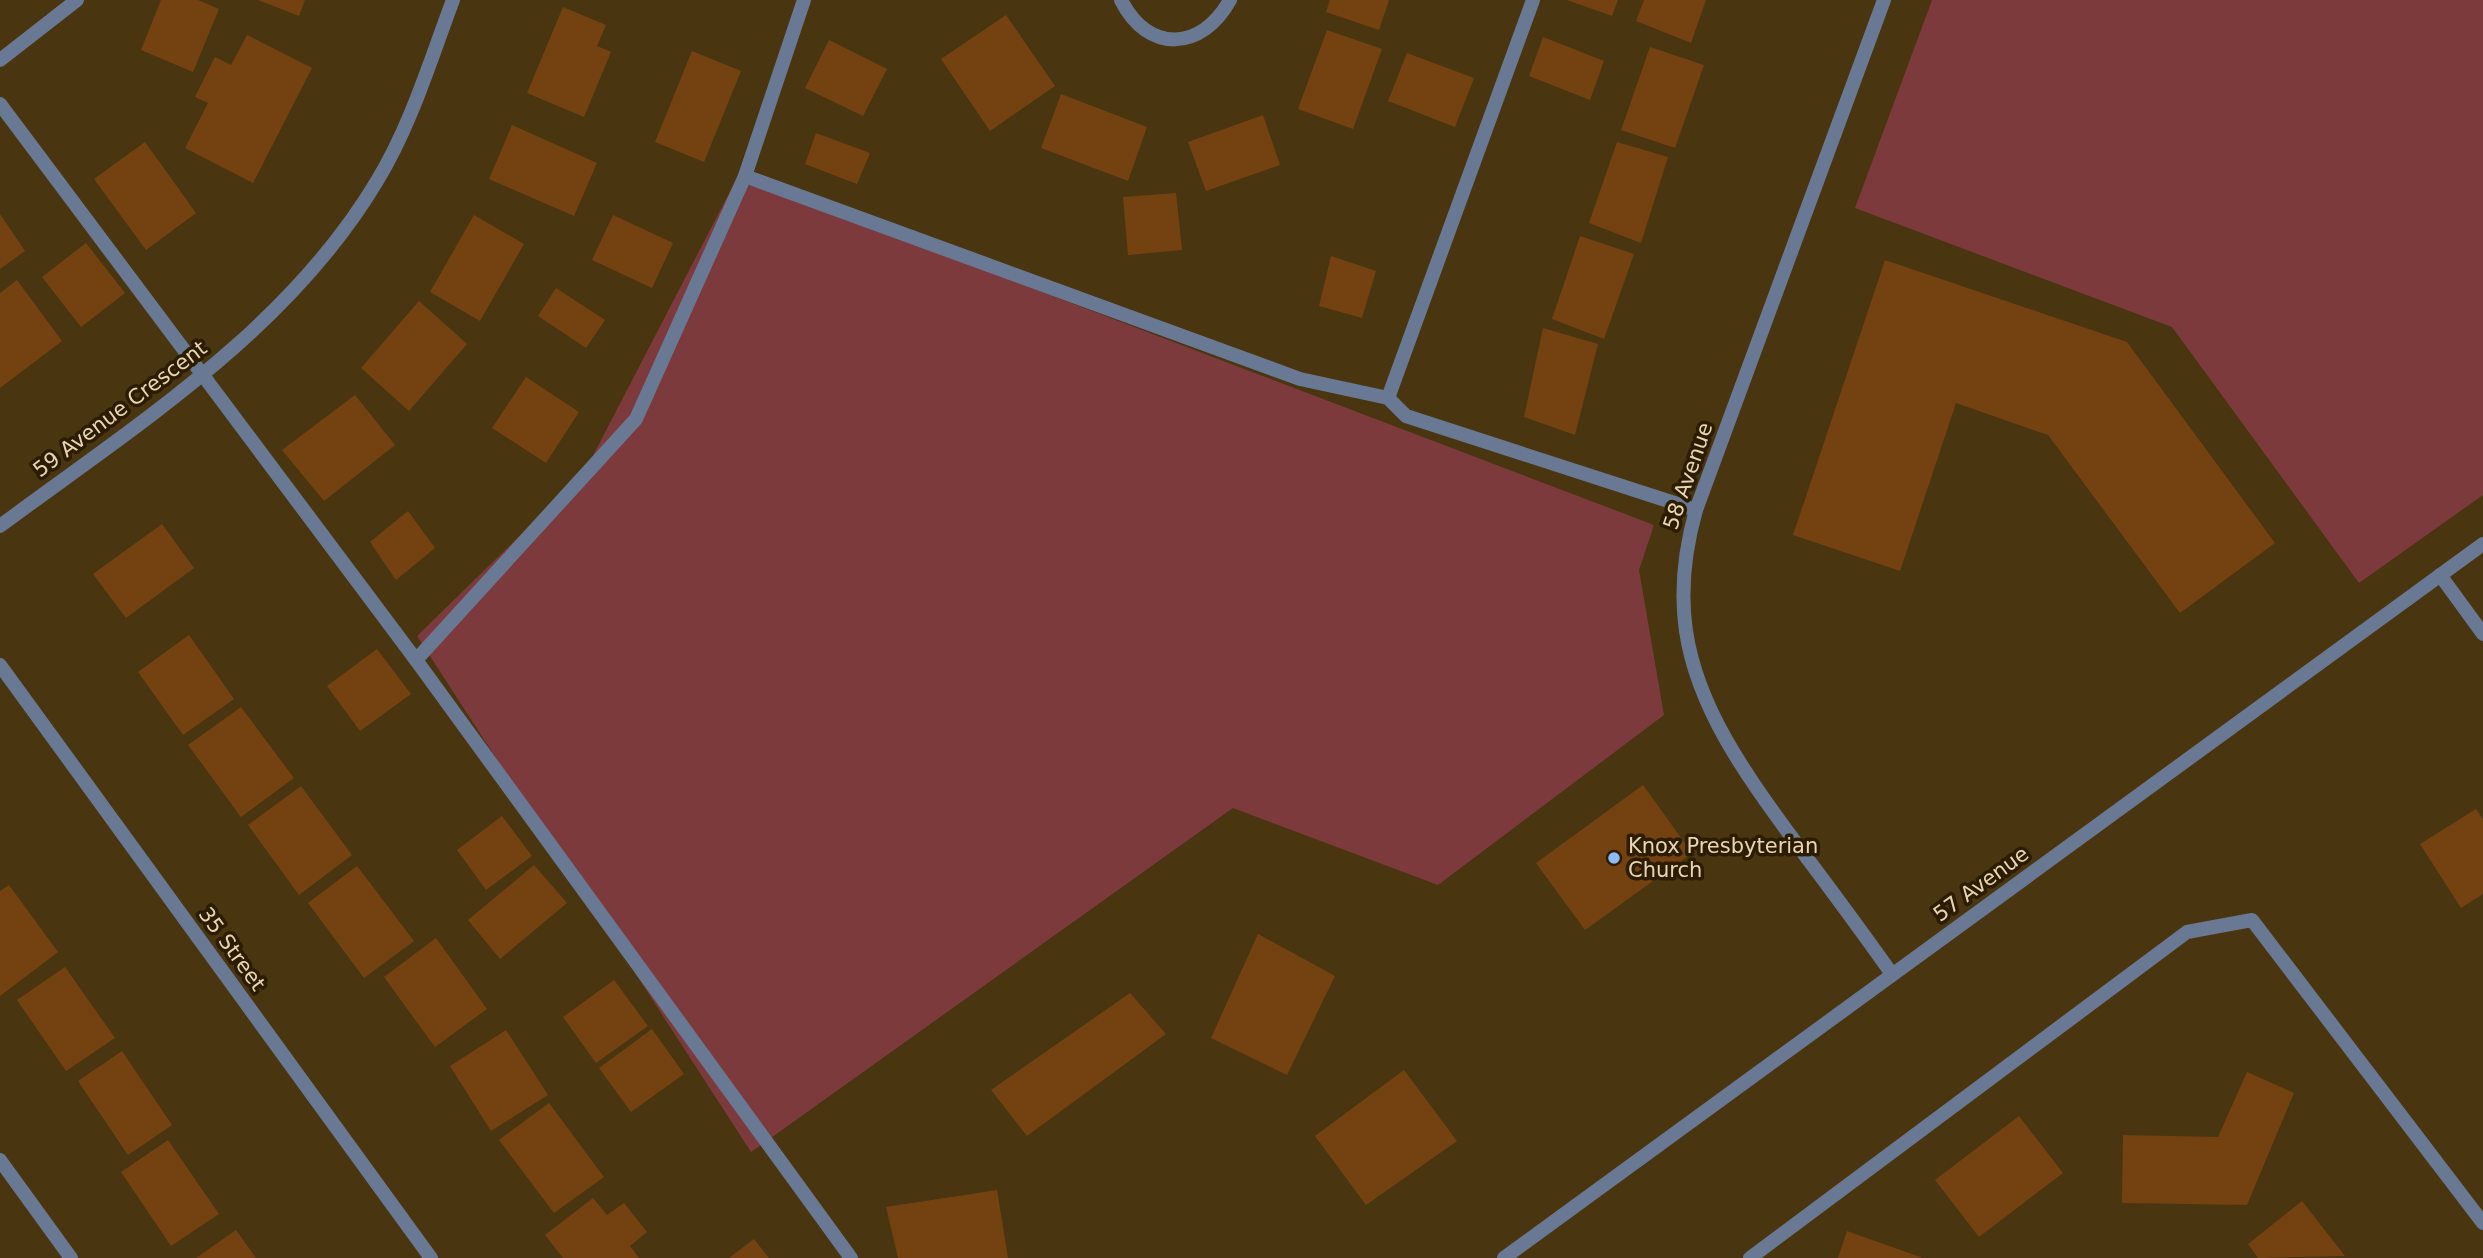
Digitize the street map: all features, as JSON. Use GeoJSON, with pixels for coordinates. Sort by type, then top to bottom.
{"type":"FeatureCollection","features":[{"type":"Feature","properties":{"kind":"street"},"geometry":{"type":"LineString","coordinates":[[0,60],[77,0]]}},
{"type":"Feature","properties":{"kind":"street","name":"59 Avenue Crescent"},"geometry":{"type":"LineString","coordinates":[[0,526],[202,377],[279,304],[321,259],[377,181],[401,137],[453,0]]}},
{"type":"Feature","properties":{"kind":"street"},"geometry":{"type":"LineString","coordinates":[[416,660],[636,419],[745,176],[804,0]]}},
{"type":"Feature","properties":{"kind":"street"},"geometry":{"type":"LineString","coordinates":[[1121,0],[1143,31],[1158,39],[1180,39],[1200,32],[1219,18],[1230,0]]}},
{"type":"Feature","properties":{"kind":"street"},"geometry":{"type":"LineString","coordinates":[[1388,398],[1533,0]]}},
{"type":"Feature","properties":{"kind":"street","name":"58 Avenue"},"geometry":{"type":"LineString","coordinates":[[1884,0],[1696,510],[1687,543],[1684,579],[1686,631],[1698,680],[1746,774],[1892,974]]}},
{"type":"Feature","properties":{"kind":"street"},"geometry":{"type":"LineString","coordinates":[[0,104],[416,660],[851,1258]]}},
{"type":"Feature","properties":{"kind":"street"},"geometry":{"type":"LineString","coordinates":[[745,176],[1300,379],[1388,398],[1406,416],[1696,510]]}},
{"type":"Feature","properties":{"kind":"street","name":"57 Avenue"},"geometry":{"type":"LineString","coordinates":[[1504,1258],[2483,544]]}},
{"type":"Feature","properties":{"kind":"street"},"geometry":{"type":"LineString","coordinates":[[2440,575],[2483,634]]}},
{"type":"Feature","properties":{"kind":"street","name":"35 Street"},"geometry":{"type":"LineString","coordinates":[[0,665],[430,1258]]}},
{"type":"Feature","properties":{"kind":"street"},"geometry":{"type":"LineString","coordinates":[[1750,1258],[2187,932],[2252,920],[2483,1223]]}},
{"type":"Feature","properties":{"kind":"street"},"geometry":{"type":"LineString","coordinates":[[0,1160],[71,1258]]}},
{"type":"Feature","properties":{"kind":"shaded area"},"geometry":{"type":"Polygon","coordinates":[[[1932,0],[2483,0],[2483,495],[2359,583],[2172,327],[1855,208],[1932,0]]]}},
{"type":"Feature","properties":{"kind":"shaded area"},"geometry":{"type":"Polygon","coordinates":[[[738,176],[1654,525],[1639,570],[1664,715],[1438,885],[1233,808],[751,1152],[417,636],[584,473],[738,176]]]}},
{"type":"Feature","properties":{"kind":"building"},"geometry":{"type":"Polygon","coordinates":[[[161,0],[198,0],[219,9],[193,72],[141,50],[161,0]]]}},
{"type":"Feature","properties":{"kind":"building"},"geometry":{"type":"Polygon","coordinates":[[[258,0],[305,0],[299,16],[258,0]]]}},
{"type":"Feature","properties":{"kind":"building"},"geometry":{"type":"Polygon","coordinates":[[[1330,0],[1389,0],[1379,30],[1326,12],[1330,0]]]}},
{"type":"Feature","properties":{"kind":"building"},"geometry":{"type":"Polygon","coordinates":[[[1567,0],[1618,0],[1612,16],[1567,0]]]}},
{"type":"Feature","properties":{"kind":"building"},"geometry":{"type":"Polygon","coordinates":[[[1644,0],[1706,0],[1691,43],[1636,21],[1644,0]]]}},
{"type":"Feature","properties":{"kind":"building"},"geometry":{"type":"Polygon","coordinates":[[[563,7],[606,25],[597,46],[611,52],[584,117],[527,93],[563,7]]]}},
{"type":"Feature","properties":{"kind":"building"},"geometry":{"type":"Polygon","coordinates":[[[1006,15],[1055,86],[990,131],[941,59],[1006,15]]]}},
{"type":"Feature","properties":{"kind":"building"},"geometry":{"type":"Polygon","coordinates":[[[1327,30],[1382,49],[1353,129],[1298,109],[1327,30]]]}},
{"type":"Feature","properties":{"kind":"building"},"geometry":{"type":"Polygon","coordinates":[[[247,35],[312,68],[253,183],[185,148],[208,103],[195,97],[215,57],[231,65],[247,35]]]}},
{"type":"Feature","properties":{"kind":"building"},"geometry":{"type":"Polygon","coordinates":[[[1543,37],[1604,61],[1590,100],[1529,76],[1543,37]]]}},
{"type":"Feature","properties":{"kind":"building"},"geometry":{"type":"Polygon","coordinates":[[[829,40],[887,69],[863,116],[805,88],[829,40]]]}},
{"type":"Feature","properties":{"kind":"building"},"geometry":{"type":"Polygon","coordinates":[[[1650,47],[1704,65],[1675,148],[1621,130],[1650,47]]]}},
{"type":"Feature","properties":{"kind":"building"},"geometry":{"type":"Polygon","coordinates":[[[692,51],[741,71],[704,162],[655,142],[692,51]]]}},
{"type":"Feature","properties":{"kind":"building"},"geometry":{"type":"Polygon","coordinates":[[[1407,53],[1474,78],[1455,127],[1388,101],[1407,53]]]}},
{"type":"Feature","properties":{"kind":"building"},"geometry":{"type":"Polygon","coordinates":[[[1061,94],[1147,127],[1128,181],[1041,148],[1061,94]]]}},
{"type":"Feature","properties":{"kind":"building"},"geometry":{"type":"Polygon","coordinates":[[[1263,115],[1280,165],[1206,191],[1188,142],[1263,115]]]}},
{"type":"Feature","properties":{"kind":"building"},"geometry":{"type":"Polygon","coordinates":[[[512,125],[597,163],[574,216],[489,179],[512,125]]]}},
{"type":"Feature","properties":{"kind":"building"},"geometry":{"type":"Polygon","coordinates":[[[816,133],[870,153],[857,184],[805,164],[816,133]]]}},
{"type":"Feature","properties":{"kind":"building"},"geometry":{"type":"Polygon","coordinates":[[[145,142],[196,213],[146,250],[94,179],[145,142]]]}},
{"type":"Feature","properties":{"kind":"building"},"geometry":{"type":"Polygon","coordinates":[[[1617,142],[1668,157],[1641,243],[1589,223],[1617,142]]]}},
{"type":"Feature","properties":{"kind":"building"},"geometry":{"type":"Polygon","coordinates":[[[1176,193],[1182,250],[1128,255],[1123,197],[1176,193]]]}},
{"type":"Feature","properties":{"kind":"building"},"geometry":{"type":"Polygon","coordinates":[[[0,214],[25,251],[0,269],[0,214]]]}},
{"type":"Feature","properties":{"kind":"building"},"geometry":{"type":"Polygon","coordinates":[[[474,215],[524,244],[480,321],[430,292],[474,215]]]}},
{"type":"Feature","properties":{"kind":"building"},"geometry":{"type":"Polygon","coordinates":[[[613,215],[673,243],[652,288],[592,260],[613,215]]]}},
{"type":"Feature","properties":{"kind":"building"},"geometry":{"type":"Polygon","coordinates":[[[1580,236],[1634,254],[1604,339],[1552,319],[1580,236]]]}},
{"type":"Feature","properties":{"kind":"building"},"geometry":{"type":"Polygon","coordinates":[[[86,243],[125,293],[81,327],[42,277],[86,243]]]}},
{"type":"Feature","properties":{"kind":"building"},"geometry":{"type":"Polygon","coordinates":[[[1331,256],[1376,271],[1362,318],[1319,306],[1331,256]]]}},
{"type":"Feature","properties":{"kind":"building"},"geometry":{"type":"Polygon","coordinates":[[[1885,260],[2127,342],[2275,543],[2180,613],[2048,435],[1956,403],[1900,571],[1793,535],[1885,260]]]}},
{"type":"Feature","properties":{"kind":"building"},"geometry":{"type":"Polygon","coordinates":[[[17,280],[62,341],[0,388],[0,293],[17,280]]]}},
{"type":"Feature","properties":{"kind":"building"},"geometry":{"type":"Polygon","coordinates":[[[556,288],[605,320],[586,348],[538,316],[556,288]]]}},
{"type":"Feature","properties":{"kind":"building"},"geometry":{"type":"Polygon","coordinates":[[[419,301],[467,344],[409,411],[361,368],[419,301]]]}},
{"type":"Feature","properties":{"kind":"building"},"geometry":{"type":"Polygon","coordinates":[[[1543,328],[1598,344],[1575,435],[1524,417],[1543,328]]]}},
{"type":"Feature","properties":{"kind":"building"},"geometry":{"type":"Polygon","coordinates":[[[526,377],[579,412],[546,463],[492,428],[526,377]]]}},
{"type":"Feature","properties":{"kind":"building"},"geometry":{"type":"Polygon","coordinates":[[[355,395],[395,445],[324,501],[282,450],[355,395]]]}},
{"type":"Feature","properties":{"kind":"building"},"geometry":{"type":"Polygon","coordinates":[[[408,511],[435,548],[396,580],[370,542],[408,511]]]}},
{"type":"Feature","properties":{"kind":"building"},"geometry":{"type":"Polygon","coordinates":[[[162,524],[194,568],[126,618],[93,574],[162,524]]]}},
{"type":"Feature","properties":{"kind":"building"},"geometry":{"type":"Polygon","coordinates":[[[189,635],[234,699],[183,735],[138,672],[189,635]]]}},
{"type":"Feature","properties":{"kind":"building"},"geometry":{"type":"Polygon","coordinates":[[[377,649],[411,694],[360,731],[327,686],[377,649]]]}},
{"type":"Feature","properties":{"kind":"building"},"geometry":{"type":"Polygon","coordinates":[[[241,707],[294,778],[241,817],[188,745],[241,707]]]}},
{"type":"Feature","properties":{"kind":"building","name":"Knox Presbyterian Church"},"geometry":{"type":"Polygon","coordinates":[[[1643,785],[1692,853],[1585,930],[1536,863],[1643,785]]]}},
{"type":"Feature","properties":{"kind":"building"},"geometry":{"type":"Polygon","coordinates":[[[301,786],[352,855],[299,895],[248,825],[301,786]]]}},
{"type":"Feature","properties":{"kind":"building"},"geometry":{"type":"Polygon","coordinates":[[[2476,809],[2483,819],[2483,894],[2461,908],[2420,844],[2476,809]]]}},
{"type":"Feature","properties":{"kind":"building"},"geometry":{"type":"Polygon","coordinates":[[[502,816],[532,856],[486,890],[457,850],[502,816]]]}},
{"type":"Feature","properties":{"kind":"building"},"geometry":{"type":"Polygon","coordinates":[[[534,865],[567,903],[500,959],[468,920],[534,865]]]}},
{"type":"Feature","properties":{"kind":"building"},"geometry":{"type":"Polygon","coordinates":[[[357,866],[414,941],[364,978],[308,903],[357,866]]]}},
{"type":"Feature","properties":{"kind":"building"},"geometry":{"type":"Polygon","coordinates":[[[9,885],[58,952],[0,996],[0,891],[9,885]]]}},
{"type":"Feature","properties":{"kind":"building"},"geometry":{"type":"Polygon","coordinates":[[[1258,934],[1335,976],[1287,1075],[1211,1038],[1258,934]]]}},
{"type":"Feature","properties":{"kind":"building"},"geometry":{"type":"Polygon","coordinates":[[[436,938],[487,1009],[435,1047],[384,977],[436,938]]]}},
{"type":"Feature","properties":{"kind":"building"},"geometry":{"type":"Polygon","coordinates":[[[65,967],[115,1038],[66,1071],[17,1000],[65,967]]]}},
{"type":"Feature","properties":{"kind":"building"},"geometry":{"type":"Polygon","coordinates":[[[614,980],[648,1026],[596,1063],[563,1017],[614,980]]]}},
{"type":"Feature","properties":{"kind":"building"},"geometry":{"type":"Polygon","coordinates":[[[1130,993],[1166,1034],[1027,1136],[991,1090],[1130,993]]]}},
{"type":"Feature","properties":{"kind":"building"},"geometry":{"type":"Polygon","coordinates":[[[652,1029],[684,1074],[631,1112],[599,1068],[652,1029]]]}},
{"type":"Feature","properties":{"kind":"building"},"geometry":{"type":"Polygon","coordinates":[[[506,1030],[548,1095],[491,1131],[450,1066],[506,1030]]]}},
{"type":"Feature","properties":{"kind":"building"},"geometry":{"type":"Polygon","coordinates":[[[122,1051],[172,1125],[128,1155],[78,1081],[122,1051]]]}},
{"type":"Feature","properties":{"kind":"building"},"geometry":{"type":"Polygon","coordinates":[[[1404,1070],[1457,1141],[1366,1205],[1315,1136],[1404,1070]]]}},
{"type":"Feature","properties":{"kind":"building"},"geometry":{"type":"Polygon","coordinates":[[[2247,1072],[2294,1093],[2247,1205],[2122,1203],[2123,1135],[2218,1137],[2247,1072]]]}},
{"type":"Feature","properties":{"kind":"building"},"geometry":{"type":"Polygon","coordinates":[[[549,1103],[604,1177],[554,1213],[499,1140],[549,1103]]]}},
{"type":"Feature","properties":{"kind":"building"},"geometry":{"type":"Polygon","coordinates":[[[2019,1116],[2063,1173],[1979,1237],[1935,1180],[2019,1116]]]}},
{"type":"Feature","properties":{"kind":"building"},"geometry":{"type":"Polygon","coordinates":[[[168,1140],[219,1214],[171,1246],[121,1172],[168,1140]]]}},
{"type":"Feature","properties":{"kind":"building"},"geometry":{"type":"Polygon","coordinates":[[[997,1190],[1008,1258],[898,1258],[886,1207],[997,1190]]]}},
{"type":"Feature","properties":{"kind":"building"},"geometry":{"type":"Polygon","coordinates":[[[593,1198],[607,1215],[624,1203],[647,1232],[630,1246],[639,1258],[563,1258],[545,1235],[593,1198]]]}},
{"type":"Feature","properties":{"kind":"building"},"geometry":{"type":"Polygon","coordinates":[[[2302,1201],[2345,1256],[2258,1258],[2248,1244],[2302,1201]]]}},
{"type":"Feature","properties":{"kind":"building"},"geometry":{"type":"Polygon","coordinates":[[[236,1230],[256,1258],[196,1258],[236,1230]]]}},
{"type":"Feature","properties":{"kind":"building"},"geometry":{"type":"Polygon","coordinates":[[[1847,1231],[1923,1258],[1838,1258],[1847,1231]]]}},
{"type":"Feature","properties":{"kind":"building"},"geometry":{"type":"Polygon","coordinates":[[[754,1239],[769,1258],[729,1258],[754,1239]]]}},
{"type":"Feature","properties":{"kind":"place","name":"Knox Presbyterian Church"},"geometry":{"type":"Point","coordinates":[1614,858]}}]}
